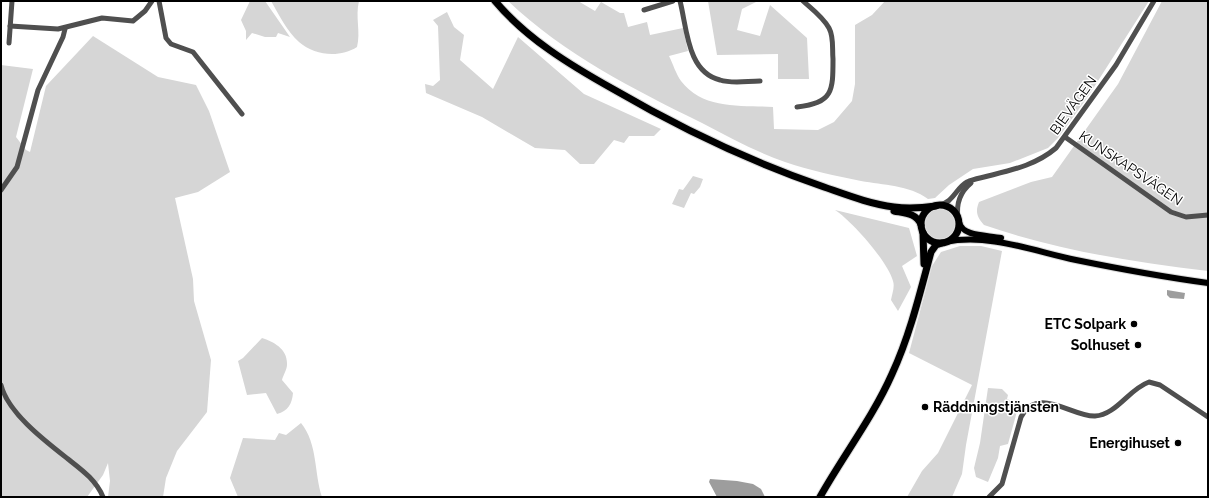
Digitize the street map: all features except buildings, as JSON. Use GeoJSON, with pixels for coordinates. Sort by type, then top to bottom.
{"type":"FeatureCollection","features":[{"type":"Feature","properties":{"kind":"highway"},"geometry":{"type":"LineString","coordinates":[[495,1],[515,22],[546,47],[586,74],[650,110],[758,162],[794,177],[869,202],[905,208],[938,206],[951,209],[958,220],[956,234],[936,245],[932,250],[903,348],[892,374],[882,394],[820,497]]}},
{"type":"Feature","properties":{"kind":"highway"},"geometry":{"type":"LineString","coordinates":[[869,202],[875,206],[913,215],[918,219],[929,239],[943,242]]}},
{"type":"Feature","properties":{"kind":"highway"},"geometry":{"type":"LineString","coordinates":[[924,276],[925,249],[922,227],[925,213],[938,206]]}},
{"type":"Feature","properties":{"kind":"main road"},"geometry":{"type":"LineString","coordinates":[[958,220],[961,228],[970,233],[1103,261],[1208,279]]}},
{"type":"Feature","properties":{"kind":"main road"},"geometry":{"type":"LineString","coordinates":[[943,242],[967,239],[991,240],[1100,265],[1208,283]]}},
{"type":"Feature","properties":{"kind":"street"},"geometry":{"type":"LineString","coordinates":[[9,43],[12,1]]}},
{"type":"Feature","properties":{"kind":"street"},"geometry":{"type":"LineString","coordinates":[[10,26],[65,29],[102,18],[133,21],[145,11],[152,1]]}},
{"type":"Feature","properties":{"kind":"street"},"geometry":{"type":"LineString","coordinates":[[159,1],[166,38],[171,44],[193,52],[242,114]]}},
{"type":"Feature","properties":{"kind":"street"},"geometry":{"type":"LineString","coordinates":[[644,10],[673,1]]}},
{"type":"Feature","properties":{"kind":"street"},"geometry":{"type":"LineString","coordinates":[[680,1],[692,53],[701,70],[713,78],[724,81],[760,81]]}},
{"type":"Feature","properties":{"kind":"street"},"geometry":{"type":"LineString","coordinates":[[798,107],[816,105],[822,101],[830,91],[832,79],[830,32],[820,16],[803,1]]}},
{"type":"Feature","properties":{"kind":"street","name":"BIEVÄGEN"},"geometry":{"type":"LineString","coordinates":[[938,206],[949,201],[964,184],[1036,162],[1052,152],[1065,137],[1116,65],[1154,1]]}},
{"type":"Feature","properties":{"kind":"street"},"geometry":{"type":"LineString","coordinates":[[1,190],[17,167],[38,90],[63,37],[65,29]]}},
{"type":"Feature","properties":{"kind":"street","name":"KUNSKAPSVÄGEN"},"geometry":{"type":"LineString","coordinates":[[1065,137],[1171,212],[1186,217],[1208,215]]}},
{"type":"Feature","properties":{"kind":"street","name":"BIEVÄGEN"},"geometry":{"type":"LineString","coordinates":[[958,220],[957,207],[960,196],[967,186],[977,180]]}},
{"type":"Feature","properties":{"kind":"street"},"geometry":{"type":"LineString","coordinates":[[990,497],[1002,484],[1021,416],[1027,408],[1034,405],[1046,403],[1092,416],[1102,415],[1111,411],[1130,394],[1149,382],[1160,385],[1208,417]]}},
{"type":"Feature","properties":{"kind":"street"},"geometry":{"type":"LineString","coordinates":[[1,385],[6,399],[16,412],[57,451],[89,476],[103,497]]}},
{"type":"Feature","properties":{"kind":"shaded area"},"geometry":{"type":"Polygon","coordinates":[[[250,1],[265,1],[290,37],[278,33],[276,37],[265,37],[252,33],[246,40],[246,31],[241,20],[250,1]]]}},
{"type":"Feature","properties":{"kind":"shaded area"},"geometry":{"type":"Polygon","coordinates":[[[271,1],[359,1],[357,47],[343,53],[328,54],[320,53],[305,47],[291,33],[271,1]]]}},
{"type":"Feature","properties":{"kind":"shaded area"},"geometry":{"type":"Polygon","coordinates":[[[508,1],[578,1],[595,11],[601,2],[620,13],[624,13],[628,27],[647,22],[650,35],[683,28],[688,51],[669,56],[679,78],[690,90],[700,97],[723,104],[736,106],[773,107],[774,129],[818,130],[834,122],[852,101],[855,84],[855,25],[872,15],[885,1],[1149,1],[1089,95],[1058,138],[1048,148],[1010,163],[973,169],[949,185],[935,198],[928,199],[921,194],[896,186],[861,181],[803,168],[753,149],[650,97],[600,69],[552,38],[508,1]]]}},
{"type":"Feature","properties":{"kind":"shaded area"},"geometry":{"type":"Polygon","coordinates":[[[708,1],[758,1],[742,9],[737,30],[760,36],[770,5],[807,38],[809,79],[778,79],[778,54],[717,55],[708,1]]]}},
{"type":"Feature","properties":{"kind":"shaded area"},"geometry":{"type":"Polygon","coordinates":[[[1162,1],[1208,1],[1208,271],[1151,264],[1094,254],[1011,234],[984,225],[977,214],[979,202],[1031,182],[1052,177],[1118,84],[1162,1]]]}},
{"type":"Feature","properties":{"kind":"shaded area"},"geometry":{"type":"Polygon","coordinates":[[[447,12],[454,27],[464,35],[460,60],[493,89],[518,37],[584,94],[661,129],[654,136],[629,136],[624,143],[614,140],[594,164],[580,164],[565,150],[535,148],[482,117],[426,93],[425,84],[433,86],[440,80],[438,26],[433,20],[447,12]]]}},
{"type":"Feature","properties":{"kind":"shaded area"},"geometry":{"type":"Polygon","coordinates":[[[93,36],[158,77],[196,85],[209,111],[230,172],[198,192],[175,198],[193,279],[194,301],[211,360],[207,412],[177,451],[166,478],[163,497],[108,497],[110,481],[108,463],[103,475],[87,497],[1,497],[1,65],[33,69],[16,137],[26,150],[30,152],[46,86],[93,36]]]}},
{"type":"Feature","properties":{"kind":"shaded area"},"geometry":{"type":"Polygon","coordinates":[[[693,176],[703,179],[700,187],[694,194],[691,193],[684,208],[672,204],[679,189],[683,190],[693,176]]]}},
{"type":"Feature","properties":{"kind":"shaded area"},"geometry":{"type":"Polygon","coordinates":[[[940,209],[946,210],[954,218],[954,230],[946,238],[940,239],[934,238],[926,230],[925,224],[926,218],[934,210],[940,209]]]}},
{"type":"Feature","properties":{"kind":"shaded area"},"geometry":{"type":"Polygon","coordinates":[[[835,210],[909,228],[917,256],[902,266],[911,287],[898,311],[891,300],[894,283],[884,263],[860,232],[835,210]]]}},
{"type":"Feature","properties":{"kind":"shaded area"},"geometry":{"type":"Polygon","coordinates":[[[960,246],[981,246],[1002,251],[962,474],[952,497],[907,497],[922,471],[938,453],[972,385],[909,353],[932,266],[941,252],[960,246]]]}},
{"type":"Feature","properties":{"kind":"shaded area"},"geometry":{"type":"Polygon","coordinates":[[[1167,290],[1185,293],[1184,299],[1170,298],[1167,295],[1167,290]]]}},
{"type":"Feature","properties":{"kind":"shaded area"},"geometry":{"type":"Polygon","coordinates":[[[262,338],[275,344],[283,350],[287,359],[287,367],[282,380],[293,393],[287,409],[277,414],[266,393],[247,395],[238,361],[243,358],[262,338]]]}},
{"type":"Feature","properties":{"kind":"shaded area"},"geometry":{"type":"Polygon","coordinates":[[[988,388],[1002,389],[1008,395],[1007,399],[1019,404],[1008,444],[1000,446],[998,458],[988,482],[976,477],[974,468],[980,443],[988,388]]]}},
{"type":"Feature","properties":{"kind":"shaded area"},"geometry":{"type":"Polygon","coordinates":[[[301,423],[313,449],[319,488],[322,497],[238,497],[230,478],[243,438],[275,440],[279,433],[286,435],[301,423]]]}},
{"type":"Feature","properties":{"kind":"shaded area"},"geometry":{"type":"Polygon","coordinates":[[[710,479],[753,484],[761,489],[765,497],[717,497],[709,482],[710,479]]]}},
{"type":"Feature","properties":{"kind":"place","name":"ETC Solpark"},"geometry":{"type":"Point","coordinates":[1134,324]}},
{"type":"Feature","properties":{"kind":"place","name":"Solhuset"},"geometry":{"type":"Point","coordinates":[1138,345]}},
{"type":"Feature","properties":{"kind":"place","name":"Räddningstjänsten"},"geometry":{"type":"Point","coordinates":[925,407]}},
{"type":"Feature","properties":{"kind":"place","name":"Energihuset"},"geometry":{"type":"Point","coordinates":[1178,443]}}]}
